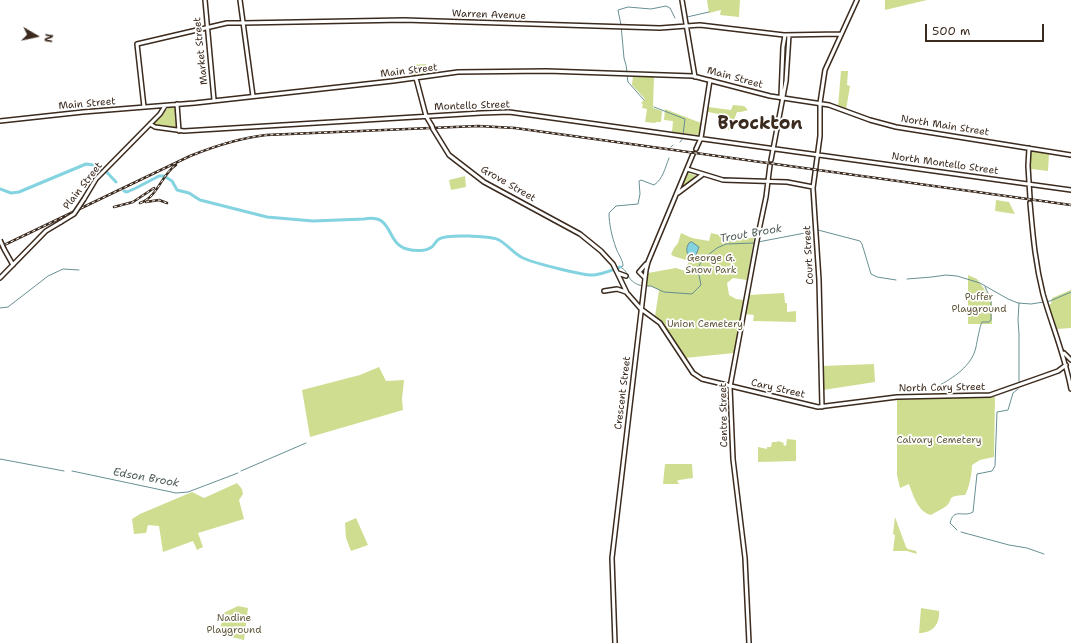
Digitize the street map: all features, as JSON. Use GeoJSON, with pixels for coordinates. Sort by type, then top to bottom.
{"type":"FeatureCollection","features":[{"type":"Feature","properties":{"kind":"main road","name":"Market Street"},"geometry":{"type":"LineString","coordinates":[[205,0],[214,100]]}},
{"type":"Feature","properties":{"kind":"main road"},"geometry":{"type":"LineString","coordinates":[[240,0],[253,96]]}},
{"type":"Feature","properties":{"kind":"main road"},"geometry":{"type":"LineString","coordinates":[[682,0],[695,76]]}},
{"type":"Feature","properties":{"kind":"main road","name":"Court Street"},"geometry":{"type":"LineString","coordinates":[[822,407],[819,280],[813,187],[820,136],[820,104],[825,71],[857,0]]}},
{"type":"Feature","properties":{"kind":"main road","name":"Warren Avenue"},"geometry":{"type":"LineString","coordinates":[[144,107],[137,44],[227,23],[379,20],[660,28],[700,25],[785,35],[841,34]]}},
{"type":"Feature","properties":{"kind":"main road"},"geometry":{"type":"LineString","coordinates":[[771,160],[782,98],[784,96],[783,46],[785,35]]}},
{"type":"Feature","properties":{"kind":"main road"},"geometry":{"type":"LineString","coordinates":[[784,83],[789,35]]}},
{"type":"Feature","properties":{"kind":"main road"},"geometry":{"type":"LineString","coordinates":[[783,46],[788,46]]}},
{"type":"Feature","properties":{"kind":"main road","name":"Main Street"},"geometry":{"type":"LineString","coordinates":[[0,121],[28,117],[165,106],[458,72],[546,71],[695,76],[758,93],[820,104]]}},
{"type":"Feature","properties":{"kind":"main road","name":"Grove Street"},"geometry":{"type":"LineString","coordinates":[[416,78],[426,116],[447,153],[484,182],[583,236],[601,250],[617,270],[620,280],[627,293],[641,309]]}},
{"type":"Feature","properties":{"kind":"main road"},"geometry":{"type":"LineString","coordinates":[[696,149],[701,138],[710,80]]}},
{"type":"Feature","properties":{"kind":"main road"},"geometry":{"type":"LineString","coordinates":[[177,104],[179,131]]}},
{"type":"Feature","properties":{"kind":"main road","name":"North Main Street"},"geometry":{"type":"LineString","coordinates":[[820,104],[829,105],[870,120],[896,127],[1071,155]]}},
{"type":"Feature","properties":{"kind":"main road"},"geometry":{"type":"LineString","coordinates":[[158,116],[160,106]]}},
{"type":"Feature","properties":{"kind":"main road","name":"Plain Street"},"geometry":{"type":"LineString","coordinates":[[0,278],[47,230],[74,214],[94,183],[104,171],[158,116],[165,106]]}},
{"type":"Feature","properties":{"kind":"main road","name":"Montello Street"},"geometry":{"type":"LineString","coordinates":[[150,124],[179,131],[509,112],[817,154]]}},
{"type":"Feature","properties":{"kind":"main road"},"geometry":{"type":"LineString","coordinates":[[1029,148],[1030,198]]}},
{"type":"Feature","properties":{"kind":"main road","name":"Crescent Street"},"geometry":{"type":"LineString","coordinates":[[616,643],[612,558],[645,278],[648,262],[693,154]]}},
{"type":"Feature","properties":{"kind":"main road","name":"North Montello Street"},"geometry":{"type":"LineString","coordinates":[[817,154],[1071,190]]}},
{"type":"Feature","properties":{"kind":"main road","name":"Centre Street"},"geometry":{"type":"LineString","coordinates":[[749,643],[746,558],[733,459],[730,386],[756,243],[766,197],[770,165]]}},
{"type":"Feature","properties":{"kind":"main road"},"geometry":{"type":"LineString","coordinates":[[687,169],[702,175],[723,180],[787,182],[813,187]]}},
{"type":"Feature","properties":{"kind":"main road"},"geometry":{"type":"LineString","coordinates":[[677,194],[702,175]]}},
{"type":"Feature","properties":{"kind":"main road"},"geometry":{"type":"LineString","coordinates":[[1030,203],[1034,256],[1046,304],[1062,349],[1071,389]]}},
{"type":"Feature","properties":{"kind":"main road"},"geometry":{"type":"LineString","coordinates":[[0,240],[13,265]]}},
{"type":"Feature","properties":{"kind":"main road"},"geometry":{"type":"LineString","coordinates":[[645,278],[640,272],[648,262]]}},
{"type":"Feature","properties":{"kind":"main road"},"geometry":{"type":"LineString","coordinates":[[617,270],[626,276]]}},
{"type":"Feature","properties":{"kind":"main road"},"geometry":{"type":"LineString","coordinates":[[604,291],[617,289],[627,293]]}},
{"type":"Feature","properties":{"kind":"main road","name":"Cary Street"},"geometry":{"type":"LineString","coordinates":[[641,309],[660,323],[695,376],[704,380],[822,407]]}},
{"type":"Feature","properties":{"kind":"main road"},"geometry":{"type":"LineString","coordinates":[[1062,349],[1071,360]]}},
{"type":"Feature","properties":{"kind":"main road","name":"North Cary Street"},"geometry":{"type":"LineString","coordinates":[[822,407],[896,396],[990,395],[1067,367]]}},
{"type":"Feature","properties":{"kind":"green space"},"geometry":{"type":"Polygon","coordinates":[[[707,0],[740,0],[739,17],[720,15],[721,10],[709,13],[707,0]]]}},
{"type":"Feature","properties":{"kind":"green space"},"geometry":{"type":"Polygon","coordinates":[[[885,0],[927,0],[885,10],[885,0]]]}},
{"type":"Feature","properties":{"kind":"green space"},"geometry":{"type":"Polygon","coordinates":[[[426,64],[429,75],[414,77],[412,65],[426,64]]]}},
{"type":"Feature","properties":{"kind":"green space"},"geometry":{"type":"Polygon","coordinates":[[[841,71],[848,71],[847,85],[850,86],[846,110],[838,107],[841,71]]]}},
{"type":"Feature","properties":{"kind":"green space"},"geometry":{"type":"Polygon","coordinates":[[[633,76],[654,77],[653,108],[662,111],[661,122],[645,122],[647,109],[642,108],[643,104],[641,103],[645,99],[632,85],[633,76]]]}},
{"type":"Feature","properties":{"kind":"green space"},"geometry":{"type":"Polygon","coordinates":[[[733,105],[744,106],[748,110],[737,112],[734,120],[730,119],[729,130],[728,119],[724,115],[708,112],[708,107],[731,110],[733,105]]]}},
{"type":"Feature","properties":{"kind":"green space"},"geometry":{"type":"Polygon","coordinates":[[[174,107],[176,109],[177,128],[154,124],[154,122],[168,108],[174,107]]]}},
{"type":"Feature","properties":{"kind":"green space"},"geometry":{"type":"Polygon","coordinates":[[[665,109],[701,123],[699,135],[672,132],[673,121],[664,120],[665,109]]]}},
{"type":"Feature","properties":{"kind":"green space"},"geometry":{"type":"Polygon","coordinates":[[[1030,150],[1049,153],[1048,171],[1031,169],[1030,150]]]}},
{"type":"Feature","properties":{"kind":"green space"},"geometry":{"type":"Polygon","coordinates":[[[688,173],[698,176],[681,187],[688,173]]]}},
{"type":"Feature","properties":{"kind":"green space"},"geometry":{"type":"Polygon","coordinates":[[[465,176],[466,187],[451,190],[449,180],[465,176]]]}},
{"type":"Feature","properties":{"kind":"green space"},"geometry":{"type":"Polygon","coordinates":[[[996,200],[1009,202],[1015,214],[995,211],[996,200]]]}},
{"type":"Feature","properties":{"kind":"green space"},"geometry":{"type":"Polygon","coordinates":[[[681,233],[692,238],[709,241],[711,233],[732,238],[754,238],[747,280],[733,278],[727,283],[729,295],[736,299],[744,300],[734,353],[685,358],[655,316],[659,290],[646,286],[648,273],[676,268],[685,271],[689,261],[671,254],[678,243],[681,233]]]}},
{"type":"Feature","properties":{"kind":"green space","name":"Puffer Playground"},"geometry":{"type":"Polygon","coordinates":[[[968,275],[977,279],[992,300],[992,324],[968,324],[968,275]]]}},
{"type":"Feature","properties":{"kind":"green space"},"geometry":{"type":"Polygon","coordinates":[[[1071,290],[1071,328],[1057,329],[1048,305],[1051,304],[1052,298],[1071,290]]]}},
{"type":"Feature","properties":{"kind":"green space"},"geometry":{"type":"Polygon","coordinates":[[[784,293],[785,303],[787,303],[787,312],[796,311],[796,322],[753,321],[754,315],[745,314],[748,295],[784,293]]]}},
{"type":"Feature","properties":{"kind":"green space"},"geometry":{"type":"Polygon","coordinates":[[[874,364],[875,382],[823,390],[822,366],[874,364]]]}},
{"type":"Feature","properties":{"kind":"green space"},"geometry":{"type":"Polygon","coordinates":[[[379,367],[386,381],[404,380],[402,399],[403,410],[310,437],[302,390],[360,375],[379,367]]]}},
{"type":"Feature","properties":{"kind":"green space","name":"Calvary Cemetery"},"geometry":{"type":"Polygon","coordinates":[[[995,397],[994,457],[980,460],[972,465],[970,481],[965,495],[952,497],[948,505],[931,515],[926,513],[919,507],[909,484],[900,488],[897,475],[897,398],[995,397]]]}},
{"type":"Feature","properties":{"kind":"green space"},"geometry":{"type":"Polygon","coordinates":[[[787,439],[796,440],[796,461],[758,462],[758,447],[767,449],[767,447],[771,447],[772,442],[778,441],[784,443],[783,445],[786,446],[787,439]]]}},
{"type":"Feature","properties":{"kind":"green space"},"geometry":{"type":"Polygon","coordinates":[[[665,464],[692,464],[693,478],[679,480],[677,481],[679,484],[663,484],[665,464]]]}},
{"type":"Feature","properties":{"kind":"green space"},"geometry":{"type":"Polygon","coordinates":[[[237,483],[242,489],[243,494],[239,500],[244,519],[198,533],[203,547],[197,550],[193,541],[163,552],[159,526],[148,525],[146,533],[134,534],[132,519],[140,514],[192,492],[204,498],[237,483]]]}},
{"type":"Feature","properties":{"kind":"green space"},"geometry":{"type":"Polygon","coordinates":[[[895,517],[906,547],[916,551],[917,554],[907,551],[893,551],[895,517]]]}},
{"type":"Feature","properties":{"kind":"green space"},"geometry":{"type":"Polygon","coordinates":[[[356,518],[368,545],[351,551],[346,538],[345,523],[356,518]]]}},
{"type":"Feature","properties":{"kind":"green space","name":"Nadine Playground"},"geometry":{"type":"Polygon","coordinates":[[[238,606],[248,608],[244,640],[219,634],[222,621],[219,615],[238,606]]]}},
{"type":"Feature","properties":{"kind":"green space"},"geometry":{"type":"Polygon","coordinates":[[[921,608],[939,611],[937,624],[935,627],[924,633],[919,633],[921,608]]]}},
{"type":"Feature","properties":{"kind":"water"},"geometry":{"type":"Polygon","coordinates":[[[692,242],[699,247],[693,258],[688,254],[687,250],[689,243],[692,242]]]}},
{"type":"Feature","properties":{"kind":"waterway"},"geometry":{"type":"LineString","coordinates":[[627,72],[618,10],[628,7],[651,9],[666,6],[670,8],[675,18]]}},
{"type":"Feature","properties":{"kind":"waterway"},"geometry":{"type":"LineString","coordinates":[[687,17],[709,12]]}},
{"type":"Feature","properties":{"kind":"waterway"},"geometry":{"type":"LineString","coordinates":[[627,75],[628,82],[644,100]]}},
{"type":"Feature","properties":{"kind":"waterway"},"geometry":{"type":"LineString","coordinates":[[654,107],[685,119],[683,135]]}},
{"type":"Feature","properties":{"kind":"waterway"},"geometry":{"type":"LineString","coordinates":[[680,142],[683,138]]}},
{"type":"Feature","properties":{"kind":"waterway"},"geometry":{"type":"LineString","coordinates":[[643,286],[631,280],[625,271],[620,267],[623,266],[623,264],[613,239],[609,213],[616,206],[638,204],[640,194],[639,181],[641,180],[654,185],[657,183],[662,176],[669,158]]}},
{"type":"Feature","properties":{"kind":"waterway"},"geometry":{"type":"LineString","coordinates":[[0,189],[11,193],[19,192],[86,164],[101,166],[116,182]]}},
{"type":"Feature","properties":{"kind":"waterway"},"geometry":{"type":"LineString","coordinates":[[124,191],[127,192],[159,176],[164,176],[172,181],[177,190],[189,193],[200,200],[267,217],[313,221],[374,218],[385,224],[395,241],[400,246],[410,250],[430,248],[436,241],[446,237],[484,237],[499,240],[523,258],[570,271],[594,275],[620,267]]}},
{"type":"Feature","properties":{"kind":"waterway","name":"Trout Brook"},"geometry":{"type":"LineString","coordinates":[[818,230],[860,241],[871,274],[877,277],[896,280]]}},
{"type":"Feature","properties":{"kind":"waterway","name":"Trout Brook"},"geometry":{"type":"LineString","coordinates":[[758,242],[805,233]]}},
{"type":"Feature","properties":{"kind":"waterway","name":"Trout Brook"},"geometry":{"type":"LineString","coordinates":[[646,286],[651,286],[664,292],[692,294],[701,285],[698,270],[704,258],[717,248],[726,244],[755,243]]}},
{"type":"Feature","properties":{"kind":"waterway"},"geometry":{"type":"LineString","coordinates":[[0,308],[8,307],[48,276],[63,269],[79,270]]}},
{"type":"Feature","properties":{"kind":"waterway","name":"Trout Brook"},"geometry":{"type":"LineString","coordinates":[[907,279],[946,275],[957,276],[980,283],[1018,303],[1031,304],[1050,301],[1071,292]]}},
{"type":"Feature","properties":{"kind":"waterway"},"geometry":{"type":"LineString","coordinates":[[938,386],[956,375],[966,366],[974,354],[982,322],[989,322],[991,320],[991,299],[985,287]]}},
{"type":"Feature","properties":{"kind":"waterway"},"geometry":{"type":"LineString","coordinates":[[1019,303],[1019,382]]}},
{"type":"Feature","properties":{"kind":"waterway"},"geometry":{"type":"LineString","coordinates":[[957,530],[950,523],[954,515],[969,514],[973,512],[977,474],[992,471],[995,466],[997,412],[1008,410],[1013,393],[1018,389]]}},
{"type":"Feature","properties":{"kind":"waterway","name":"Edson Brook"},"geometry":{"type":"LineString","coordinates":[[241,471],[306,443]]}},
{"type":"Feature","properties":{"kind":"waterway","name":"Edson Brook"},"geometry":{"type":"LineString","coordinates":[[0,459],[64,471]]}},
{"type":"Feature","properties":{"kind":"waterway","name":"Edson Brook"},"geometry":{"type":"LineString","coordinates":[[72,471],[176,493],[188,492],[238,473]]}},
{"type":"Feature","properties":{"kind":"waterway"},"geometry":{"type":"LineString","coordinates":[[961,532],[1009,545],[1027,548],[1044,554]]}},
{"type":"Feature","properties":{"kind":"railway"},"geometry":{"type":"LineString","coordinates":[[0,247],[190,156],[237,140],[266,135],[478,126],[515,128],[1071,205]]}},
{"type":"Feature","properties":{"kind":"railway"},"geometry":{"type":"LineString","coordinates":[[140,203],[151,196],[171,169],[176,165]]}},
{"type":"Feature","properties":{"kind":"railway"},"geometry":{"type":"LineString","coordinates":[[114,207],[133,202],[154,188]]}},
{"type":"Feature","properties":{"kind":"railway"},"geometry":{"type":"LineString","coordinates":[[146,202],[159,200],[167,203]]}},
{"type":"Feature","properties":{"kind":"district","name":"Brockton"},"geometry":{"type":"Point","coordinates":[760,124]}},
{"type":"Feature","properties":{"kind":"park label","name":"George G. Snow Park"},"geometry":{"type":"Point","coordinates":[711,264]}},
{"type":"Feature","properties":{"kind":"park label","name":"Union Cemetery"},"geometry":{"type":"Point","coordinates":[705,324]}}]}
